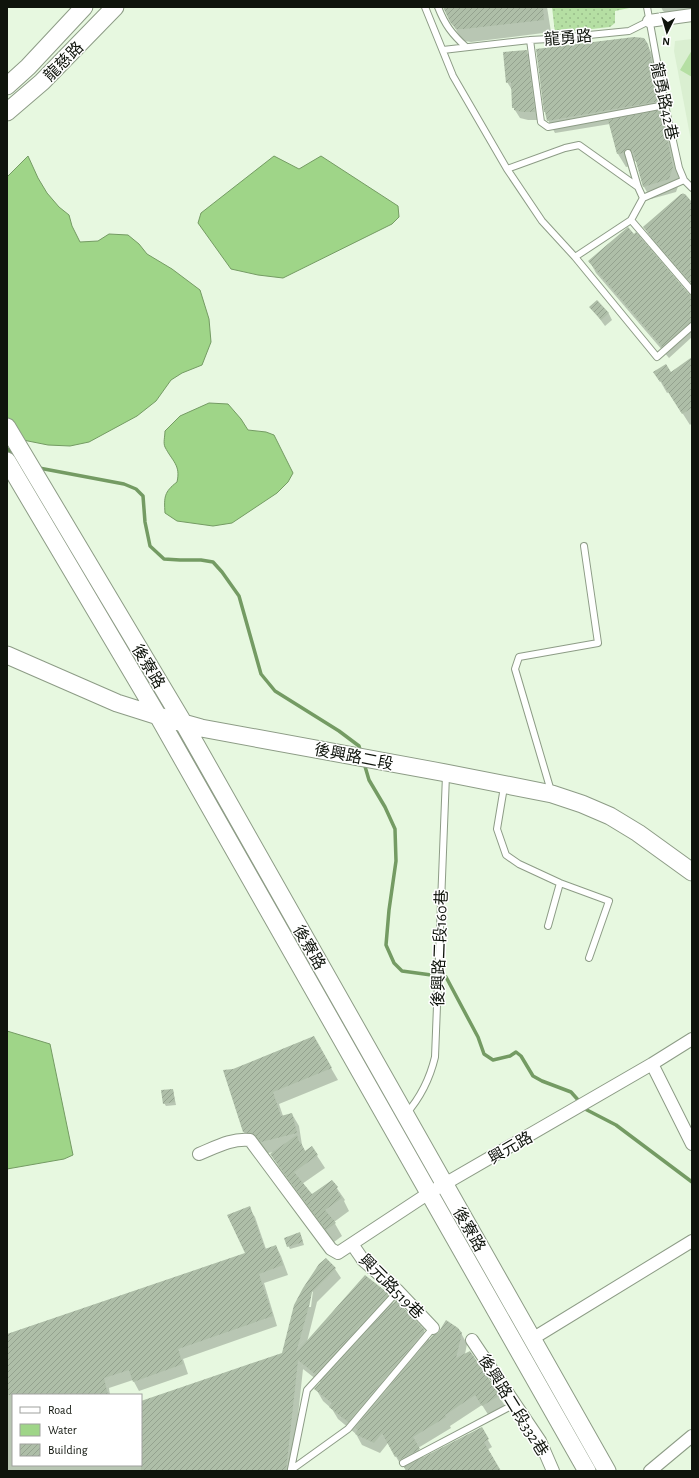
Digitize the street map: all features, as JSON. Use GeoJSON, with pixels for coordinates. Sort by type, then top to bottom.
{"type":"FeatureCollection","features":[{"type":"Feature","properties":{"kind":"street","name":"龍慈路"},"geometry":{"type":"LineString","coordinates":[[7,86],[28,67],[84,7]]}},
{"type":"Feature","properties":{"kind":"street","name":"龍慈路"},"geometry":{"type":"LineString","coordinates":[[7,112],[42,82],[115,7]]}},
{"type":"Feature","properties":{"kind":"street","name":"龍勇路"},"geometry":{"type":"LineString","coordinates":[[649,21],[692,15]]}},
{"type":"Feature","properties":{"kind":"street","name":"後寮路"},"geometry":{"type":"LineString","coordinates":[[7,427],[182,722],[607,1471]]}},
{"type":"Feature","properties":{"kind":"street","name":"後寮路"},"geometry":{"type":"LineString","coordinates":[[7,461],[158,716],[587,1471]]}},
{"type":"Feature","properties":{"kind":"street","name":"後興路二段"},"geometry":{"type":"LineString","coordinates":[[7,655],[117,703],[201,728],[552,794],[582,804],[610,816],[638,833],[692,872]]}},
{"type":"Feature","properties":{"kind":"street","name":"興元路"},"geometry":{"type":"LineString","coordinates":[[199,1154],[225,1143],[240,1139],[250,1140],[331,1248],[338,1253],[429,1193],[652,1064],[692,1039]]}},
{"type":"Feature","properties":{"kind":"street"},"geometry":{"type":"LineString","coordinates":[[652,1064],[692,1144]]}},
{"type":"Feature","properties":{"kind":"street"},"geometry":{"type":"LineString","coordinates":[[532,1338],[692,1241]]}},
{"type":"Feature","properties":{"kind":"street","name":"興元路519巷"},"geometry":{"type":"LineString","coordinates":[[352,1244],[363,1260],[398,1291],[433,1328]]}},
{"type":"Feature","properties":{"kind":"street","name":"後興路二段332巷"},"geometry":{"type":"LineString","coordinates":[[472,1340],[540,1441],[553,1471]]}},
{"type":"Feature","properties":{"kind":"street"},"geometry":{"type":"LineString","coordinates":[[650,1471],[692,1436]]}},
{"type":"Feature","properties":{"kind":"lane"},"geometry":{"type":"LineString","coordinates":[[425,7],[453,76],[507,169],[542,221],[575,257],[657,357],[692,326]]}},
{"type":"Feature","properties":{"kind":"lane"},"geometry":{"type":"LineString","coordinates":[[438,7],[443,21],[450,31],[466,47]]}},
{"type":"Feature","properties":{"kind":"lane","name":"龍勇路42巷"},"geometry":{"type":"LineString","coordinates":[[647,7],[665,105],[679,168],[684,180]]}},
{"type":"Feature","properties":{"kind":"lane","name":"龍勇路"},"geometry":{"type":"LineString","coordinates":[[443,50],[629,31],[649,21]]}},
{"type":"Feature","properties":{"kind":"lane"},"geometry":{"type":"LineString","coordinates":[[530,40],[541,122],[548,127],[665,105]]}},
{"type":"Feature","properties":{"kind":"lane"},"geometry":{"type":"LineString","coordinates":[[507,169],[565,148],[579,146],[638,187]]}},
{"type":"Feature","properties":{"kind":"lane"},"geometry":{"type":"LineString","coordinates":[[628,153],[638,187],[643,198]]}},
{"type":"Feature","properties":{"kind":"lane"},"geometry":{"type":"LineString","coordinates":[[575,257],[631,220],[643,198],[684,180],[692,188]]}},
{"type":"Feature","properties":{"kind":"lane"},"geometry":{"type":"LineString","coordinates":[[631,220],[692,291]]}},
{"type":"Feature","properties":{"kind":"lane"},"geometry":{"type":"LineString","coordinates":[[552,794],[514,669],[519,657],[598,643],[584,546]]}},
{"type":"Feature","properties":{"kind":"lane","name":"後興路二段160巷"},"geometry":{"type":"LineString","coordinates":[[405,1115],[412,1106],[431,1073],[434,1057],[446,773]]}},
{"type":"Feature","properties":{"kind":"lane"},"geometry":{"type":"LineString","coordinates":[[504,785],[497,829],[506,854],[519,864],[560,883],[609,901],[589,958]]}},
{"type":"Feature","properties":{"kind":"lane"},"geometry":{"type":"LineString","coordinates":[[548,926],[560,883]]}},
{"type":"Feature","properties":{"kind":"lane"},"geometry":{"type":"LineString","coordinates":[[291,1470],[308,1390],[398,1291]]}},
{"type":"Feature","properties":{"kind":"lane"},"geometry":{"type":"LineString","coordinates":[[291,1470],[348,1430],[433,1328]]}},
{"type":"Feature","properties":{"kind":"lane"},"geometry":{"type":"LineString","coordinates":[[403,1463],[515,1404]]}},
{"type":"Feature","properties":{"kind":"shaded area"},"geometry":{"type":"Polygon","coordinates":[[[552,7],[634,7],[615,11],[615,23],[610,27],[555,33],[552,7]]]}},
{"type":"Feature","properties":{"kind":"shaded area"},"geometry":{"type":"Polygon","coordinates":[[[692,39],[692,146],[674,51],[675,41],[692,39]]]}},
{"type":"Feature","properties":{"kind":"shaded area"},"geometry":{"type":"Polygon","coordinates":[[[692,50],[692,77],[680,70],[692,50]]]}},
{"type":"Feature","properties":{"kind":"water"},"geometry":{"type":"Polygon","coordinates":[[[28,156],[47,193],[59,207],[69,215],[72,226],[80,242],[98,241],[109,234],[128,235],[139,244],[147,254],[172,269],[200,290],[209,319],[211,342],[202,365],[182,373],[171,380],[156,401],[137,416],[89,442],[70,446],[48,445],[23,440],[7,426],[7,177],[28,156]]]}},
{"type":"Feature","properties":{"kind":"water"},"geometry":{"type":"Polygon","coordinates":[[[274,156],[299,169],[321,156],[398,206],[399,217],[392,224],[283,278],[258,275],[231,269],[198,223],[201,213],[274,156]]]}},
{"type":"Feature","properties":{"kind":"water"},"geometry":{"type":"Polygon","coordinates":[[[209,403],[228,404],[248,430],[266,432],[274,435],[293,473],[288,482],[277,493],[232,523],[213,526],[177,521],[165,513],[166,495],[177,482],[178,471],[164,445],[165,431],[180,416],[209,403]]]}},
{"type":"Feature","properties":{"kind":"water"},"geometry":{"type":"Polygon","coordinates":[[[7,1031],[50,1044],[73,1155],[64,1159],[7,1169],[7,1031]]]}},
{"type":"Feature","properties":{"kind":"building"},"geometry":{"type":"Polygon","coordinates":[[[443,7],[543,7],[544,20],[456,29],[450,22],[443,7]]]}},
{"type":"Feature","properties":{"kind":"building"},"geometry":{"type":"Polygon","coordinates":[[[634,37],[644,38],[648,44],[660,101],[547,121],[544,112],[536,49],[634,37]]]}},
{"type":"Feature","properties":{"kind":"building"},"geometry":{"type":"Polygon","coordinates":[[[527,50],[535,112],[522,112],[512,108],[511,82],[506,83],[503,52],[527,50]]]}},
{"type":"Feature","properties":{"kind":"building"},"geometry":{"type":"Polygon","coordinates":[[[661,110],[673,167],[669,179],[643,187],[633,151],[627,149],[624,153],[617,154],[608,120],[661,110]]]}},
{"type":"Feature","properties":{"kind":"building"},"geometry":{"type":"Polygon","coordinates":[[[681,194],[685,194],[692,202],[692,284],[643,227],[681,194]]]}},
{"type":"Feature","properties":{"kind":"building"},"geometry":{"type":"Polygon","coordinates":[[[628,227],[634,234],[636,232],[689,294],[692,295],[692,322],[662,347],[588,261],[628,227]]]}},
{"type":"Feature","properties":{"kind":"building"},"geometry":{"type":"Polygon","coordinates":[[[597,300],[609,313],[601,320],[589,307],[597,300]]]}},
{"type":"Feature","properties":{"kind":"building"},"geometry":{"type":"Polygon","coordinates":[[[692,357],[692,408],[682,414],[661,381],[660,382],[653,372],[666,364],[671,372],[692,357]]]}},
{"type":"Feature","properties":{"kind":"building"},"geometry":{"type":"Polygon","coordinates":[[[314,1036],[332,1068],[273,1092],[281,1116],[292,1113],[297,1133],[261,1142],[254,1134],[243,1132],[223,1070],[233,1069],[314,1036]]]}},
{"type":"Feature","properties":{"kind":"building"},"geometry":{"type":"Polygon","coordinates":[[[173,1089],[175,1102],[163,1104],[161,1090],[173,1089]]]}},
{"type":"Feature","properties":{"kind":"building"},"geometry":{"type":"Polygon","coordinates":[[[297,1135],[299,1142],[305,1151],[312,1146],[318,1155],[294,1172],[312,1194],[332,1180],[338,1187],[336,1189],[342,1198],[325,1210],[336,1223],[326,1230],[270,1154],[297,1135]]]}},
{"type":"Feature","properties":{"kind":"building"},"geometry":{"type":"Polygon","coordinates":[[[250,1206],[265,1249],[276,1245],[283,1265],[259,1274],[273,1316],[178,1349],[183,1364],[133,1382],[129,1370],[104,1378],[108,1394],[7,1395],[7,1334],[245,1253],[227,1215],[250,1206]]]}},
{"type":"Feature","properties":{"kind":"building"},"geometry":{"type":"Polygon","coordinates":[[[300,1232],[303,1242],[287,1247],[284,1238],[300,1232]]]}},
{"type":"Feature","properties":{"kind":"building"},"geometry":{"type":"Polygon","coordinates":[[[326,1258],[336,1268],[312,1292],[296,1353],[365,1275],[389,1294],[315,1374],[298,1360],[286,1471],[141,1471],[142,1401],[282,1353],[294,1305],[319,1264],[326,1258]]]}},
{"type":"Feature","properties":{"kind":"building"},"geometry":{"type":"Polygon","coordinates":[[[396,1300],[425,1330],[348,1422],[329,1407],[332,1403],[314,1389],[396,1300]]]}},
{"type":"Feature","properties":{"kind":"building"},"geometry":{"type":"Polygon","coordinates":[[[446,1320],[458,1328],[462,1333],[456,1358],[470,1351],[500,1395],[482,1406],[475,1395],[445,1415],[446,1417],[413,1437],[420,1449],[399,1460],[397,1456],[395,1457],[382,1433],[374,1443],[355,1434],[358,1430],[355,1428],[433,1335],[438,1333],[446,1320]]]}},
{"type":"Feature","properties":{"kind":"building"},"geometry":{"type":"Polygon","coordinates":[[[482,1427],[489,1439],[484,1442],[501,1471],[406,1471],[404,1467],[482,1427]]]}},
{"type":"Feature","properties":{"kind":"waterway"},"geometry":{"type":"LineString","coordinates":[[7,449],[16,455]]}},
{"type":"Feature","properties":{"kind":"waterway"},"geometry":{"type":"LineString","coordinates":[[39,468],[124,484],[136,489],[143,496],[145,522],[150,546],[164,559],[201,560],[213,562],[239,596],[261,674],[275,691],[339,731],[359,746],[361,753]]}},
{"type":"Feature","properties":{"kind":"waterway"},"geometry":{"type":"LineString","coordinates":[[364,763],[369,780],[385,807],[395,829],[396,861],[386,945],[394,963],[402,971],[446,977],[478,1037],[484,1054],[493,1060],[510,1056],[516,1052],[521,1056],[533,1076],[571,1092],[587,1110],[616,1125],[692,1182]]}}]}
